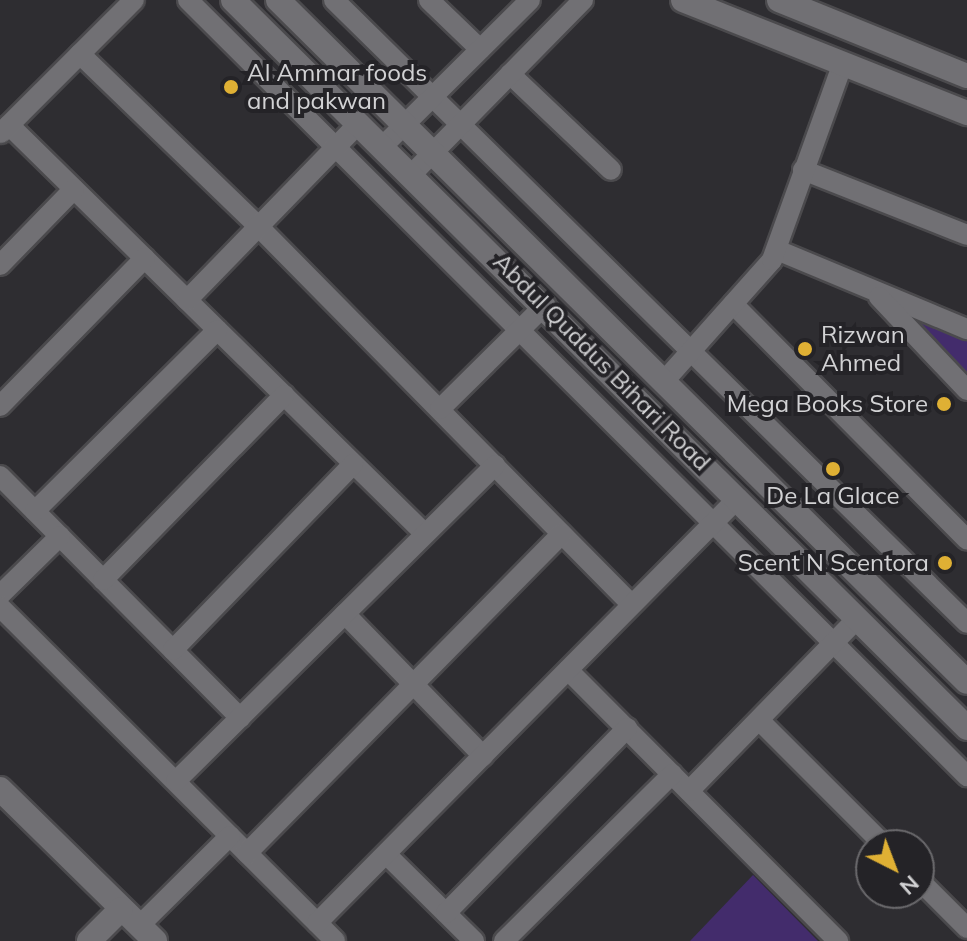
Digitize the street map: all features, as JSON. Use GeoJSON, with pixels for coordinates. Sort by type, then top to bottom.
{"type":"FeatureCollection","features":[{"type":"Feature","properties":{"kind":"main road","name":"Abdul Quddus Bihari Road"},"geometry":{"type":"LineString","coordinates":[[233,0],[545,305],[967,728]]}},
{"type":"Feature","properties":{"kind":"main road","name":"Abdul Quddus Bihari Road"},"geometry":{"type":"LineString","coordinates":[[278,0],[666,379],[967,682]]}},
{"type":"Feature","properties":{"kind":"main road"},"geometry":{"type":"LineString","coordinates":[[683,0],[967,113]]}},
{"type":"Feature","properties":{"kind":"main road"},"geometry":{"type":"LineString","coordinates":[[779,0],[967,76]]}},
{"type":"Feature","properties":{"kind":"main road"},"geometry":{"type":"LineString","coordinates":[[0,789],[138,925],[89,941]]}},
{"type":"Feature","properties":{"kind":"street"},"geometry":{"type":"LineString","coordinates":[[134,0],[4,129],[74,189],[425,534]]}},
{"type":"Feature","properties":{"kind":"street"},"geometry":{"type":"LineString","coordinates":[[188,0],[334,149],[967,776]]}},
{"type":"Feature","properties":{"kind":"street"},"geometry":{"type":"LineString","coordinates":[[334,0],[967,623]]}},
{"type":"Feature","properties":{"kind":"street"},"geometry":{"type":"LineString","coordinates":[[429,0],[480,49]]}},
{"type":"Feature","properties":{"kind":"street"},"geometry":{"type":"LineString","coordinates":[[383,146],[530,0]]}},
{"type":"Feature","properties":{"kind":"street"},"geometry":{"type":"LineString","coordinates":[[412,174],[583,0]]}},
{"type":"Feature","properties":{"kind":"street"},"geometry":{"type":"LineString","coordinates":[[80,54],[258,226],[629,602]]}},
{"type":"Feature","properties":{"kind":"street"},"geometry":{"type":"LineString","coordinates":[[666,379],[777,250],[843,63]]}},
{"type":"Feature","properties":{"kind":"street"},"geometry":{"type":"LineString","coordinates":[[510,74],[611,170]]}},
{"type":"Feature","properties":{"kind":"street"},"geometry":{"type":"LineString","coordinates":[[187,300],[359,123]]}},
{"type":"Feature","properties":{"kind":"street"},"geometry":{"type":"LineString","coordinates":[[803,170],[967,235]]}},
{"type":"Feature","properties":{"kind":"street"},"geometry":{"type":"LineString","coordinates":[[0,265],[74,189]]}},
{"type":"Feature","properties":{"kind":"street"},"geometry":{"type":"LineString","coordinates":[[777,250],[967,329]]}},
{"type":"Feature","properties":{"kind":"street"},"geometry":{"type":"LineString","coordinates":[[0,406],[145,258]]}},
{"type":"Feature","properties":{"kind":"street"},"geometry":{"type":"LineString","coordinates":[[873,291],[967,390]]}},
{"type":"Feature","properties":{"kind":"street"},"geometry":{"type":"LineString","coordinates":[[733,304],[967,540]]}},
{"type":"Feature","properties":{"kind":"street"},"geometry":{"type":"LineString","coordinates":[[440,409],[545,305]]}},
{"type":"Feature","properties":{"kind":"street"},"geometry":{"type":"LineString","coordinates":[[35,511],[217,330]]}},
{"type":"Feature","properties":{"kind":"street"},"geometry":{"type":"LineString","coordinates":[[103,580],[284,395]]}},
{"type":"Feature","properties":{"kind":"street"},"geometry":{"type":"LineString","coordinates":[[173,650],[353,464]]}},
{"type":"Feature","properties":{"kind":"street"},"geometry":{"type":"LineString","coordinates":[[176,781],[495,465]]}},
{"type":"Feature","properties":{"kind":"street"},"geometry":{"type":"LineString","coordinates":[[0,476],[240,718]]}},
{"type":"Feature","properties":{"kind":"street"},"geometry":{"type":"LineString","coordinates":[[317,923],[568,670],[629,602],[738,498]]}},
{"type":"Feature","properties":{"kind":"street"},"geometry":{"type":"LineString","coordinates":[[247,853],[415,687],[562,534]]}},
{"type":"Feature","properties":{"kind":"street"},"geometry":{"type":"LineString","coordinates":[[0,595],[60,536]]}},
{"type":"Feature","properties":{"kind":"street"},"geometry":{"type":"LineString","coordinates":[[0,607],[335,941]]}},
{"type":"Feature","properties":{"kind":"street"},"geometry":{"type":"LineString","coordinates":[[345,614],[483,756]]}},
{"type":"Feature","properties":{"kind":"street"},"geometry":{"type":"LineString","coordinates":[[689,791],[858,618]]}},
{"type":"Feature","properties":{"kind":"street"},"geometry":{"type":"LineString","coordinates":[[568,670],[838,941]]}},
{"type":"Feature","properties":{"kind":"street"},"geometry":{"type":"LineString","coordinates":[[759,720],[868,829]]}},
{"type":"Feature","properties":{"kind":"street"},"geometry":{"type":"LineString","coordinates":[[446,913],[627,728]]}},
{"type":"Feature","properties":{"kind":"street"},"geometry":{"type":"LineString","coordinates":[[504,941],[672,774]]}},
{"type":"Feature","properties":{"kind":"street"},"geometry":{"type":"LineString","coordinates":[[138,925],[230,836]]}},
{"type":"Feature","properties":{"kind":"street"},"geometry":{"type":"LineString","coordinates":[[386,854],[474,941]]}},
{"type":"Feature","properties":{"kind":"street"},"geometry":{"type":"LineString","coordinates":[[935,896],[967,928]]}},
{"type":"Feature","properties":{"kind":"shaded area"},"geometry":{"type":"Polygon","coordinates":[[[896,309],[967,338],[967,380],[896,309]]]}},
{"type":"Feature","properties":{"kind":"shaded area"},"geometry":{"type":"Polygon","coordinates":[[[753,875],[818,941],[690,941],[753,875]]]}},
{"type":"Feature","properties":{"kind":"place","name":"Al Ammar foods and pakwan"},"geometry":{"type":"Point","coordinates":[231,87]}},
{"type":"Feature","properties":{"kind":"place","name":"Rizwan Ahmed"},"geometry":{"type":"Point","coordinates":[805,349]}},
{"type":"Feature","properties":{"kind":"place","name":"Mega Books Store"},"geometry":{"type":"Point","coordinates":[944,404]}},
{"type":"Feature","properties":{"kind":"place","name":"De La Glace"},"geometry":{"type":"Point","coordinates":[833,469]}},
{"type":"Feature","properties":{"kind":"place","name":"Scent N Scentora"},"geometry":{"type":"Point","coordinates":[945,563]}}]}
